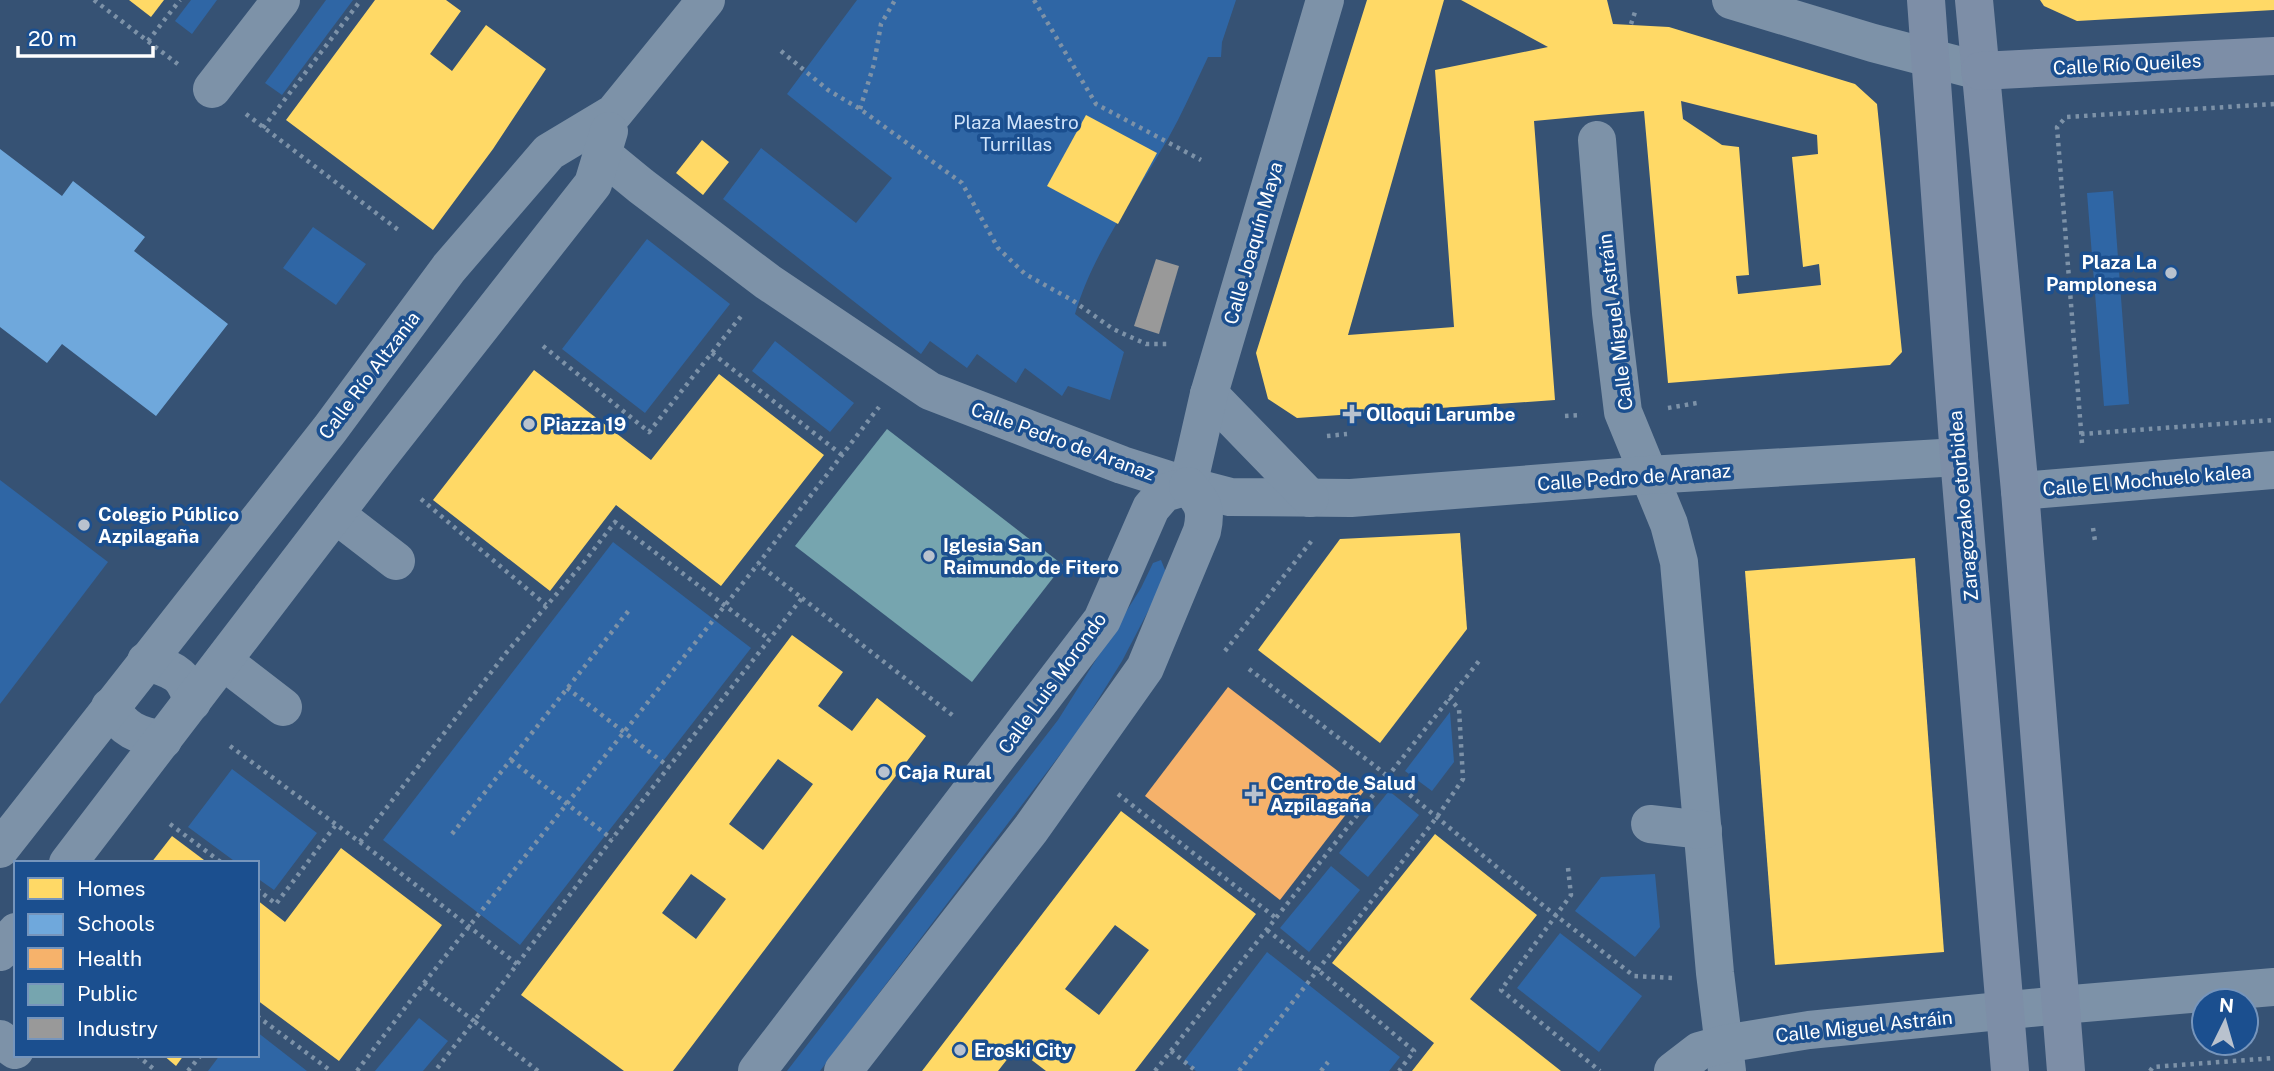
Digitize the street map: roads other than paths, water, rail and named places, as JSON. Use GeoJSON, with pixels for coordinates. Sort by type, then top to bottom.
{"type":"FeatureCollection","features":[{"type":"Feature","properties":{"kind":"main road","name":"Zaragozako etorbidea"},"geometry":{"type":"LineString","coordinates":[[1926,0],[1959,457],[2010,1071]]}},
{"type":"Feature","properties":{"kind":"main road"},"geometry":{"type":"LineString","coordinates":[[1974,0],[2020,491],[2066,1071]]}},
{"type":"Feature","properties":{"kind":"main road","name":"Calle Río Queiles"},"geometry":{"type":"LineString","coordinates":[[1980,71],[2274,56]]}},
{"type":"Feature","properties":{"kind":"street"},"geometry":{"type":"LineString","coordinates":[[212,89],[281,0]]}},
{"type":"Feature","properties":{"kind":"street","name":"Calle Río Altzania"},"geometry":{"type":"LineString","coordinates":[[0,849],[330,429],[458,257],[549,152],[614,113],[706,0]]}},
{"type":"Feature","properties":{"kind":"street","name":"Calle Joaquín Maya"},"geometry":{"type":"LineString","coordinates":[[1188,486],[1209,394],[1325,0]]}},
{"type":"Feature","properties":{"kind":"street"},"geometry":{"type":"LineString","coordinates":[[1731,0],[1980,71]]}},
{"type":"Feature","properties":{"kind":"street","name":"Calle Río Altzania"},"geometry":{"type":"LineString","coordinates":[[70,861],[335,514],[593,184],[614,113]]}},
{"type":"Feature","properties":{"kind":"street","name":"Calle Miguel Astráin"},"geometry":{"type":"LineString","coordinates":[[1597,140],[1611,313],[1623,412],[1669,524],[1679,562],[1715,973],[1726,1058]]}},
{"type":"Feature","properties":{"kind":"street","name":"Calle Pedro de Aranaz"},"geometry":{"type":"LineString","coordinates":[[602,154],[768,282],[903,376],[929,391],[1122,465],[1230,497],[1314,515],[1351,498],[1648,475],[1959,457]]}},
{"type":"Feature","properties":{"kind":"street"},"geometry":{"type":"LineString","coordinates":[[1209,394],[1314,515]]}},
{"type":"Feature","properties":{"kind":"street","name":"Calle El Mochuelo kalea"},"geometry":{"type":"LineString","coordinates":[[2020,491],[2274,470]]}},
{"type":"Feature","properties":{"kind":"street"},"geometry":{"type":"LineString","coordinates":[[843,1071],[1031,829],[1145,668],[1202,531],[1206,514],[1200,499],[1188,486]]}},
{"type":"Feature","properties":{"kind":"street","name":"Calle Luis Morondo"},"geometry":{"type":"LineString","coordinates":[[757,1071],[1102,620],[1151,508],[1164,493],[1188,486]]}},
{"type":"Feature","properties":{"kind":"street"},"geometry":{"type":"LineString","coordinates":[[335,514],[396,561]]}},
{"type":"Feature","properties":{"kind":"street"},"geometry":{"type":"LineString","coordinates":[[146,661],[176,672],[187,684],[192,702]]}},
{"type":"Feature","properties":{"kind":"street"},"geometry":{"type":"LineString","coordinates":[[223,662],[283,707]]}},
{"type":"Feature","properties":{"kind":"street"},"geometry":{"type":"LineString","coordinates":[[110,707],[118,719],[136,735],[163,740]]}},
{"type":"Feature","properties":{"kind":"street"},"geometry":{"type":"LineString","coordinates":[[1650,824],[1703,830]]}},
{"type":"Feature","properties":{"kind":"street"},"geometry":{"type":"LineString","coordinates":[[0,953],[14,935]]}},
{"type":"Feature","properties":{"kind":"street"},"geometry":{"type":"LineString","coordinates":[[2005,1011],[2274,987]]}},
{"type":"Feature","properties":{"kind":"street","name":"Calle Miguel Astráin"},"geometry":{"type":"LineString","coordinates":[[1673,1071],[1699,1051],[1726,1058],[1809,1030],[2005,1011]]}},
{"type":"Feature","properties":{"kind":"place","name":"Plaza La Pamplonesa"},"geometry":{"type":"Point","coordinates":[2171,273]}},
{"type":"Feature","properties":{"kind":"place","name":"Olloqui Larumbe"},"geometry":{"type":"Point","coordinates":[1352,414]}},
{"type":"Feature","properties":{"kind":"place","name":"Piazza 19"},"geometry":{"type":"Point","coordinates":[529,424]}},
{"type":"Feature","properties":{"kind":"place","name":"Colegio Público Azpilagaña"},"geometry":{"type":"Point","coordinates":[84,525]}},
{"type":"Feature","properties":{"kind":"place","name":"Iglesia San Raimundo de Fitero"},"geometry":{"type":"Point","coordinates":[929,556]}},
{"type":"Feature","properties":{"kind":"place","name":"Caja Rural"},"geometry":{"type":"Point","coordinates":[884,772]}},
{"type":"Feature","properties":{"kind":"place","name":"Centro de Salud Azpilagaña"},"geometry":{"type":"Point","coordinates":[1254,794]}},
{"type":"Feature","properties":{"kind":"place","name":"Eroski City"},"geometry":{"type":"Point","coordinates":[960,1050]}},
{"type":"Feature","properties":{"kind":"park label","name":"Plaza Maestro Turrillas"},"geometry":{"type":"Point","coordinates":[1016,133]}}]}
